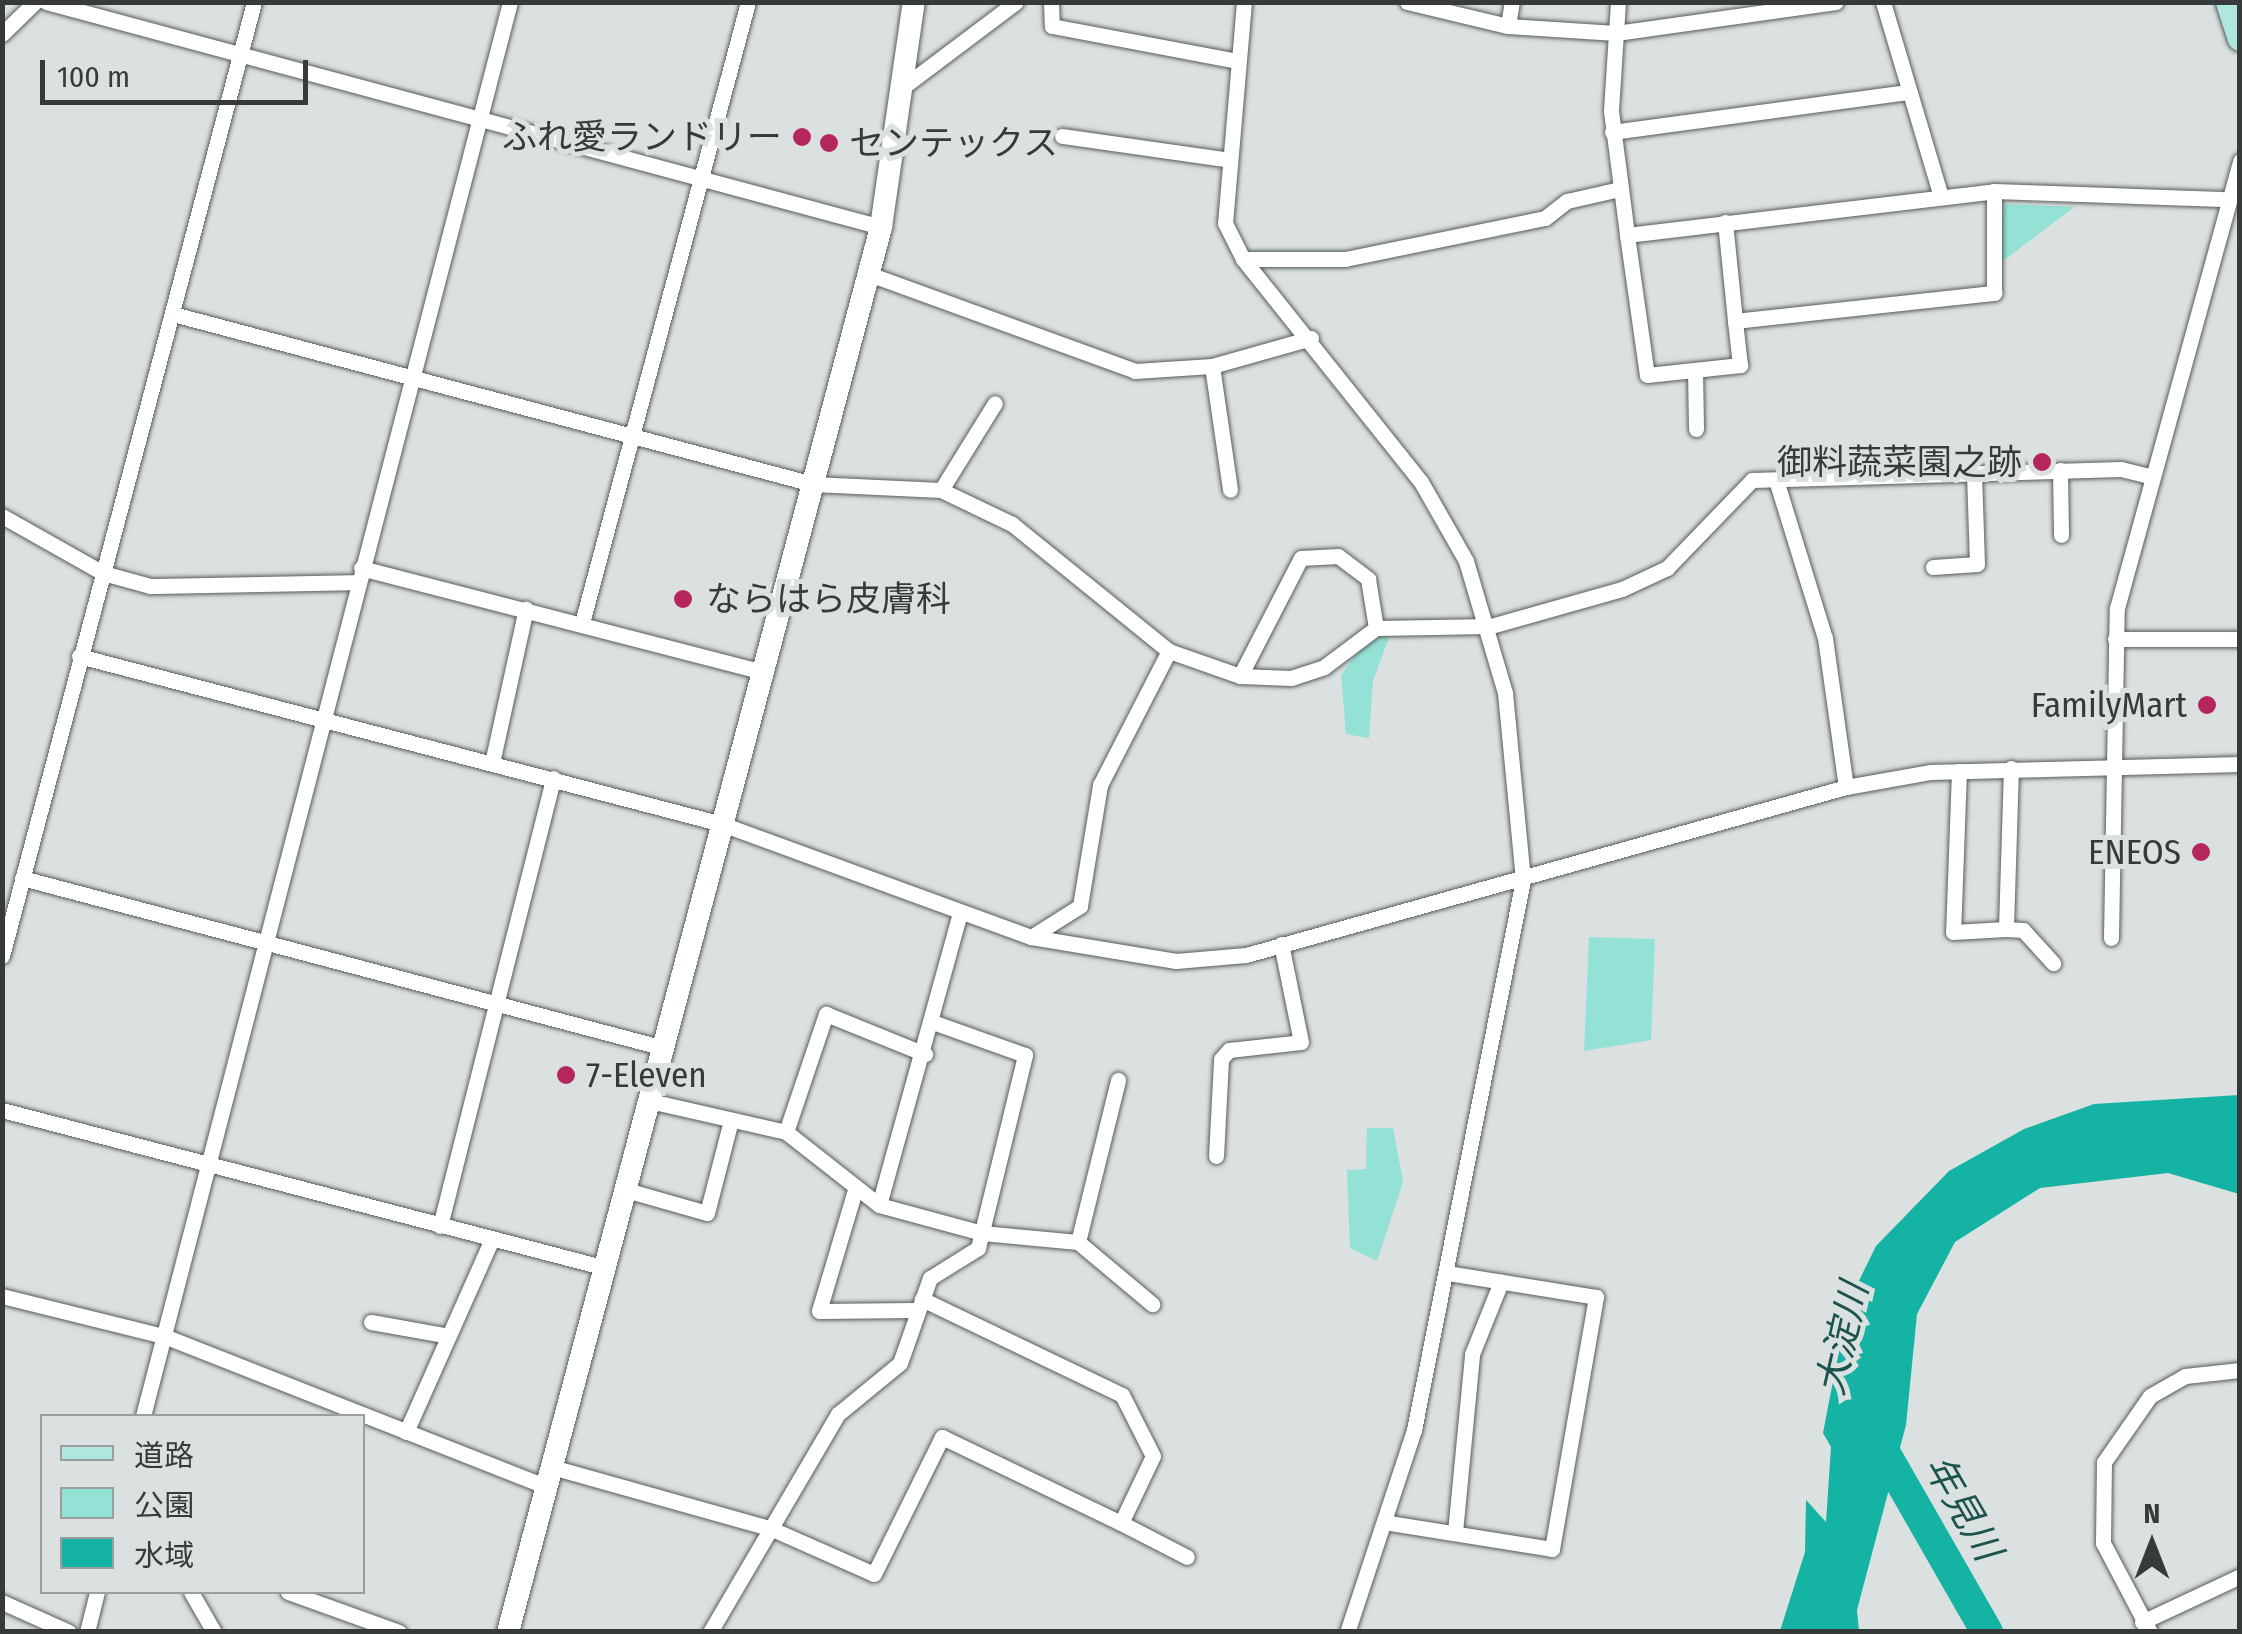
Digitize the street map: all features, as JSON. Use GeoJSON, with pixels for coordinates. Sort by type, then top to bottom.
{"type":"FeatureCollection","features":[{"type":"Feature","properties":{"kind":"main road"},"geometry":{"type":"LineString","coordinates":[[2228,2],[2240,38]]}},
{"type":"Feature","properties":{"kind":"street"},"geometry":{"type":"LineString","coordinates":[[2,34],[34,2]]}},
{"type":"Feature","properties":{"kind":"street"},"geometry":{"type":"LineString","coordinates":[[46,2],[881,227]]}},
{"type":"Feature","properties":{"kind":"street"},"geometry":{"type":"LineString","coordinates":[[2,956],[7,904],[22,878],[254,2]]}},
{"type":"Feature","properties":{"kind":"street"},"geometry":{"type":"LineString","coordinates":[[144,1414],[410,375],[510,2]]}},
{"type":"Feature","properties":{"kind":"street"},"geometry":{"type":"LineString","coordinates":[[582,624],[748,2]]}},
{"type":"Feature","properties":{"kind":"street"},"geometry":{"type":"LineString","coordinates":[[508,1632],[881,227],[914,2]]}},
{"type":"Feature","properties":{"kind":"street"},"geometry":{"type":"LineString","coordinates":[[904,88],[1016,2]]}},
{"type":"Feature","properties":{"kind":"street"},"geometry":{"type":"LineString","coordinates":[[1051,2],[1052,26],[1237,60]]}},
{"type":"Feature","properties":{"kind":"street"},"geometry":{"type":"LineString","coordinates":[[1244,2],[1224,159],[1224,223],[1242,260],[1311,338],[1420,482],[1491,626],[1523,880],[1448,1274],[1390,1524],[1347,1632]]}},
{"type":"Feature","properties":{"kind":"street"},"geometry":{"type":"LineString","coordinates":[[1407,2],[1508,26],[1616,33],[1836,2]]}},
{"type":"Feature","properties":{"kind":"street"},"geometry":{"type":"LineString","coordinates":[[1508,26],[1512,2]]}},
{"type":"Feature","properties":{"kind":"street"},"geometry":{"type":"LineString","coordinates":[[1618,2],[1612,132],[1647,375],[1740,365],[1725,222]]}},
{"type":"Feature","properties":{"kind":"street"},"geometry":{"type":"LineString","coordinates":[[1883,2],[1941,196]]}},
{"type":"Feature","properties":{"kind":"street"},"geometry":{"type":"LineString","coordinates":[[1612,132],[1909,92]]}},
{"type":"Feature","properties":{"kind":"street"},"geometry":{"type":"LineString","coordinates":[[1062,136],[1224,159]]}},
{"type":"Feature","properties":{"kind":"street"},"geometry":{"type":"LineString","coordinates":[[2111,938],[2115,639],[2150,476],[2222,200],[2240,161]]}},
{"type":"Feature","properties":{"kind":"street"},"geometry":{"type":"LineString","coordinates":[[1242,260],[1344,259],[1544,218],[1567,201],[1620,189]]}},
{"type":"Feature","properties":{"kind":"street"},"geometry":{"type":"LineString","coordinates":[[1736,321],[1994,293],[1994,192]]}},
{"type":"Feature","properties":{"kind":"street"},"geometry":{"type":"LineString","coordinates":[[1627,236],[1994,192],[2222,200]]}},
{"type":"Feature","properties":{"kind":"street"},"geometry":{"type":"LineString","coordinates":[[869,274],[1135,370],[1212,366],[1311,338]]}},
{"type":"Feature","properties":{"kind":"street"},"geometry":{"type":"LineString","coordinates":[[173,314],[813,484],[941,490],[1044,547],[1169,652],[1240,676],[1291,678],[1324,668],[1376,628],[1491,626],[1667,568],[1703,539],[1734,491],[1776,480],[2060,470],[2150,476]]}},
{"type":"Feature","properties":{"kind":"street"},"geometry":{"type":"LineString","coordinates":[[1212,366],[1230,490]]}},
{"type":"Feature","properties":{"kind":"street"},"geometry":{"type":"LineString","coordinates":[[1695,370],[1696,429]]}},
{"type":"Feature","properties":{"kind":"street"},"geometry":{"type":"LineString","coordinates":[[941,490],[994,403]]}},
{"type":"Feature","properties":{"kind":"street"},"geometry":{"type":"LineString","coordinates":[[2060,470],[2061,535]]}},
{"type":"Feature","properties":{"kind":"street"},"geometry":{"type":"LineString","coordinates":[[1933,567],[1976,564],[1974,476]]}},
{"type":"Feature","properties":{"kind":"street"},"geometry":{"type":"LineString","coordinates":[[1776,480],[1825,638],[1846,787]]}},
{"type":"Feature","properties":{"kind":"street"},"geometry":{"type":"LineString","coordinates":[[2,516],[103,573],[150,586],[359,575],[526,609],[762,672]]}},
{"type":"Feature","properties":{"kind":"street"},"geometry":{"type":"LineString","coordinates":[[1240,676],[1301,558],[1338,556],[1368,579],[1376,628]]}},
{"type":"Feature","properties":{"kind":"street"},"geometry":{"type":"LineString","coordinates":[[492,763],[526,609]]}},
{"type":"Feature","properties":{"kind":"street"},"geometry":{"type":"LineString","coordinates":[[2115,639],[2240,638]]}},
{"type":"Feature","properties":{"kind":"street"},"geometry":{"type":"LineString","coordinates":[[1031,937],[1080,906],[1100,785],[1169,652]]}},
{"type":"Feature","properties":{"kind":"street"},"geometry":{"type":"LineString","coordinates":[[79,656],[722,824],[1031,937],[1176,961],[1281,944],[1523,880],[1846,787],[1959,771],[2240,764]]}},
{"type":"Feature","properties":{"kind":"street"},"geometry":{"type":"LineString","coordinates":[[2006,929],[2011,768]]}},
{"type":"Feature","properties":{"kind":"street"},"geometry":{"type":"LineString","coordinates":[[1959,771],[1953,932],[2023,930],[2052,964]]}},
{"type":"Feature","properties":{"kind":"street"},"geometry":{"type":"LineString","coordinates":[[440,1226],[553,778]]}},
{"type":"Feature","properties":{"kind":"street"},"geometry":{"type":"LineString","coordinates":[[22,878],[664,1048]]}},
{"type":"Feature","properties":{"kind":"street"},"geometry":{"type":"LineString","coordinates":[[879,1205],[935,1023],[960,912]]}},
{"type":"Feature","properties":{"kind":"street"},"geometry":{"type":"LineString","coordinates":[[1216,1156],[1221,1059],[1230,1050],[1300,1042],[1281,944]]}},
{"type":"Feature","properties":{"kind":"street"},"geometry":{"type":"LineString","coordinates":[[786,1132],[826,1014],[926,1054]]}},
{"type":"Feature","properties":{"kind":"street"},"geometry":{"type":"LineString","coordinates":[[710,1632],[838,1414],[900,1363],[930,1278],[978,1248],[1025,1056],[935,1023]]}},
{"type":"Feature","properties":{"kind":"street"},"geometry":{"type":"LineString","coordinates":[[1078,1242],[1118,1080]]}},
{"type":"Feature","properties":{"kind":"street"},"geometry":{"type":"LineString","coordinates":[[650,1101],[786,1132],[855,1190],[879,1205],[982,1233],[1078,1242],[1152,1304]]}},
{"type":"Feature","properties":{"kind":"street"},"geometry":{"type":"LineString","coordinates":[[2,1110],[606,1268]]}},
{"type":"Feature","properties":{"kind":"street"},"geometry":{"type":"LineString","coordinates":[[626,1190],[707,1212],[732,1120]]}},
{"type":"Feature","properties":{"kind":"street"},"geometry":{"type":"LineString","coordinates":[[855,1190],[818,1311],[918,1305],[1122,1394],[1152,1456],[1121,1523]]}},
{"type":"Feature","properties":{"kind":"street"},"geometry":{"type":"LineString","coordinates":[[406,1432],[492,1239]]}},
{"type":"Feature","properties":{"kind":"street"},"geometry":{"type":"LineString","coordinates":[[1390,1524],[1552,1550],[1596,1297],[1448,1274]]}},
{"type":"Feature","properties":{"kind":"street"},"geometry":{"type":"LineString","coordinates":[[1455,1532],[1472,1354],[1501,1282]]}},
{"type":"Feature","properties":{"kind":"street"},"geometry":{"type":"LineString","coordinates":[[2,1296],[164,1336],[361,1414]]}},
{"type":"Feature","properties":{"kind":"street"},"geometry":{"type":"LineString","coordinates":[[371,1322],[449,1336]]}},
{"type":"Feature","properties":{"kind":"street"},"geometry":{"type":"LineString","coordinates":[[2240,1370],[2185,1376],[2150,1396],[2104,1462],[2103,1543],[2146,1627],[2240,1576]]}},
{"type":"Feature","properties":{"kind":"street"},"geometry":{"type":"LineString","coordinates":[[365,1416],[550,1477],[772,1529],[874,1574],[942,1436],[1187,1557]]}},
{"type":"Feature","properties":{"kind":"street"},"geometry":{"type":"LineString","coordinates":[[87,1632],[96,1594]]}},
{"type":"Feature","properties":{"kind":"street"},"geometry":{"type":"LineString","coordinates":[[191,1594],[214,1632]]}},
{"type":"Feature","properties":{"kind":"street"},"geometry":{"type":"LineString","coordinates":[[294,1594],[400,1632]]}},
{"type":"Feature","properties":{"kind":"street"},"geometry":{"type":"LineString","coordinates":[[2,1602],[68,1632]]}},
{"type":"Feature","properties":{"kind":"green space"},"geometry":{"type":"Polygon","coordinates":[[[2004,204],[2074,207],[1999,264],[2004,204]]]}},
{"type":"Feature","properties":{"kind":"green space"},"geometry":{"type":"Polygon","coordinates":[[[1391,632],[1373,681],[1369,738],[1346,734],[1341,675],[1365,642],[1391,632]]]}},
{"type":"Feature","properties":{"kind":"green space"},"geometry":{"type":"Polygon","coordinates":[[[1589,937],[1655,939],[1651,1040],[1584,1051],[1589,937]]]}},
{"type":"Feature","properties":{"kind":"green space"},"geometry":{"type":"Polygon","coordinates":[[[1367,1128],[1393,1128],[1403,1182],[1377,1261],[1350,1248],[1347,1170],[1366,1169],[1367,1128]]]}},
{"type":"Feature","properties":{"kind":"water","name":"大淀川"},"geometry":{"type":"Polygon","coordinates":[[[2239,1095],[2239,1194],[2168,1173],[2040,1188],[1955,1242],[1917,1314],[1906,1425],[1857,1610],[1859,1631],[1780,1631],[1805,1552],[1806,1500],[1826,1522],[1831,1447],[1823,1433],[1848,1303],[1876,1246],[1949,1171],[2024,1129],[2094,1104],[2239,1095]]]}},
{"type":"Feature","properties":{"kind":"waterway","name":"年見川"},"geometry":{"type":"LineString","coordinates":[[1873,1433],[1987,1632]]}},
{"type":"Feature","properties":{"kind":"place","name":"ふれ愛ランドリー"},"geometry":{"type":"Point","coordinates":[802,137]}},
{"type":"Feature","properties":{"kind":"place","name":"センテックス"},"geometry":{"type":"Point","coordinates":[829,143]}},
{"type":"Feature","properties":{"kind":"place","name":"御料蔬菜園之跡"},"geometry":{"type":"Point","coordinates":[2042,462]}},
{"type":"Feature","properties":{"kind":"place","name":"ならはら皮膚科"},"geometry":{"type":"Point","coordinates":[683,599]}},
{"type":"Feature","properties":{"kind":"place","name":"FamilyMart"},"geometry":{"type":"Point","coordinates":[2207,705]}},
{"type":"Feature","properties":{"kind":"place","name":"ENEOS"},"geometry":{"type":"Point","coordinates":[2201,852]}},
{"type":"Feature","properties":{"kind":"place","name":"7-Eleven"},"geometry":{"type":"Point","coordinates":[566,1075]}}]}
